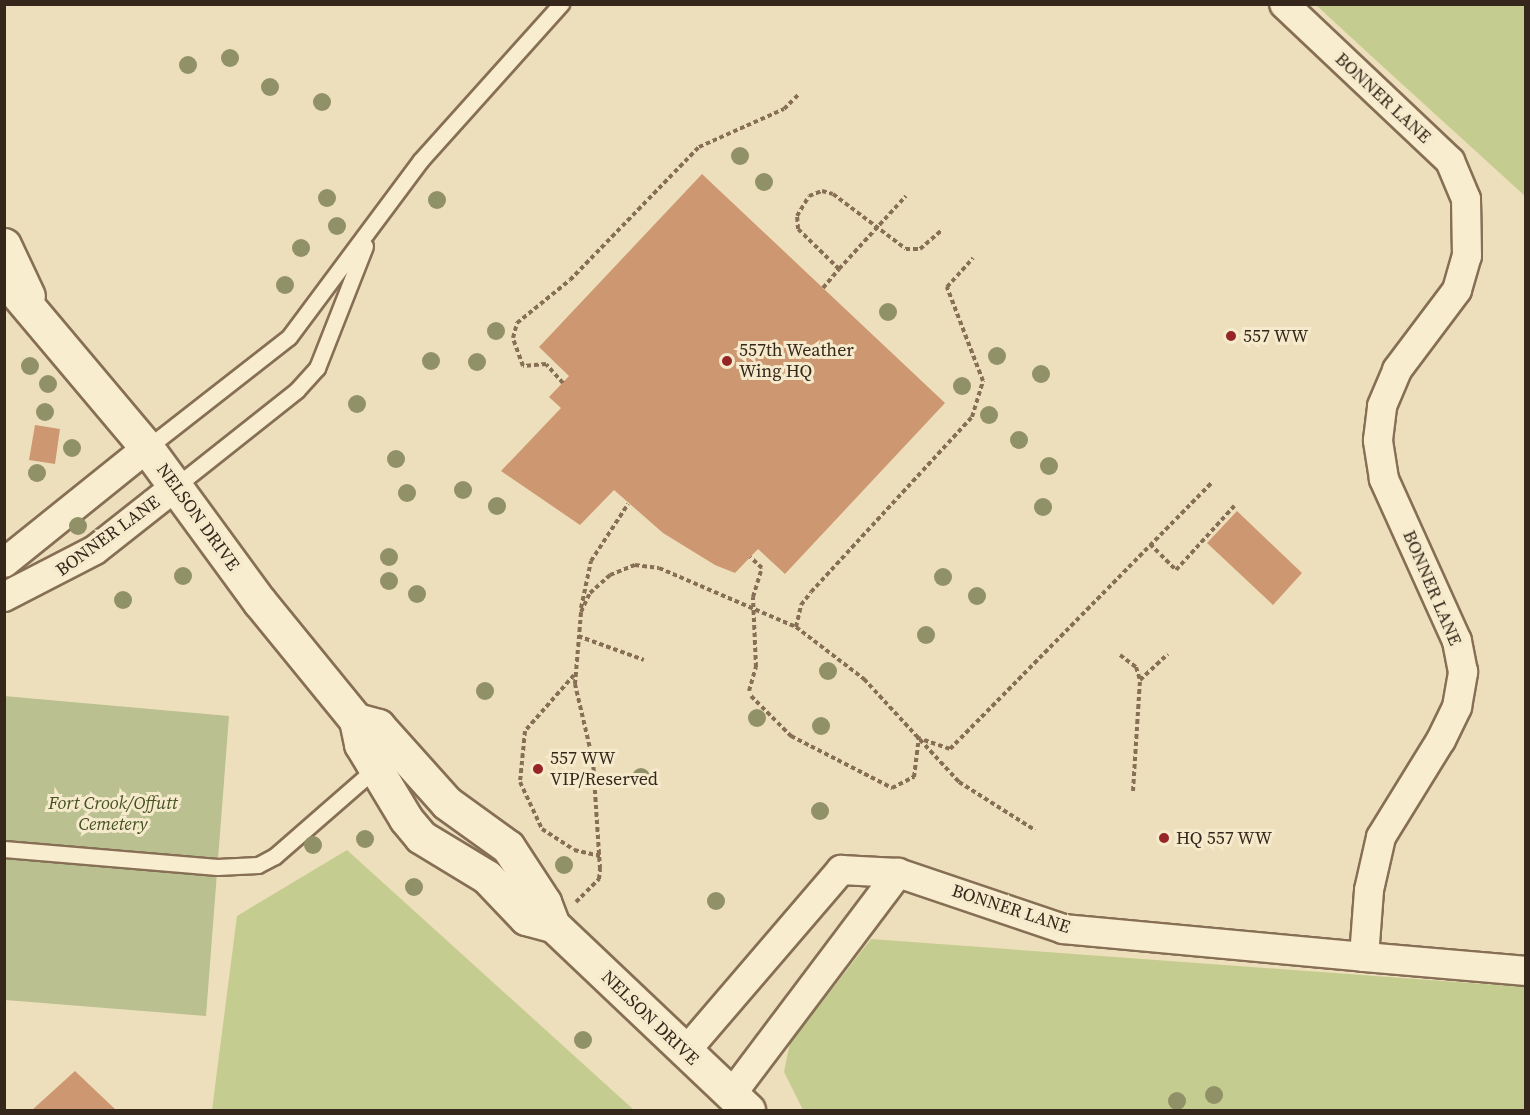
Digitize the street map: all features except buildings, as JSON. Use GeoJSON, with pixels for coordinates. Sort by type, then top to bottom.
{"type":"FeatureCollection","features":[{"type":"Feature","properties":{"kind":"street","name":"BONNER LANE"},"geometry":{"type":"LineString","coordinates":[[685,1052],[841,870],[898,873],[1063,929],[1364,957],[1369,890],[1381,837],[1441,740],[1457,706],[1463,672],[1457,641],[1384,478],[1378,440],[1382,406],[1397,370],[1458,290],[1467,256],[1466,199],[1450,161],[1284,4]]}},
{"type":"Feature","properties":{"kind":"street","name":"NELSON DRIVE"},"geometry":{"type":"LineString","coordinates":[[4,245],[37,317]]}},
{"type":"Feature","properties":{"kind":"street","name":"NELSON DRIVE"},"geometry":{"type":"LineString","coordinates":[[4,278],[147,448],[259,601],[356,720],[361,744],[421,837],[487,877],[526,918],[553,926]]}},
{"type":"Feature","properties":{"kind":"street"},"geometry":{"type":"LineString","coordinates":[[4,563],[147,448]]}},
{"type":"Feature","properties":{"kind":"street","name":"BONNER LANE"},"geometry":{"type":"LineString","coordinates":[[4,597],[95,550],[176,486]]}},
{"type":"Feature","properties":{"kind":"street","name":"NELSON DRIVE"},"geometry":{"type":"LineString","coordinates":[[356,720],[378,726],[447,803],[508,847],[544,902],[553,926],[739,1103]]}},
{"type":"Feature","properties":{"kind":"street"},"geometry":{"type":"LineString","coordinates":[[739,1103],[898,873]]}},
{"type":"Feature","properties":{"kind":"street"},"geometry":{"type":"LineString","coordinates":[[1364,957],[1526,971]]}},
{"type":"Feature","properties":{"kind":"lane"},"geometry":{"type":"LineString","coordinates":[[147,448],[289,337],[421,160],[561,4]]}},
{"type":"Feature","properties":{"kind":"lane"},"geometry":{"type":"LineString","coordinates":[[176,486],[297,390],[317,368],[373,225]]}},
{"type":"Feature","properties":{"kind":"lane"},"geometry":{"type":"LineString","coordinates":[[4,849],[217,867],[258,865],[275,856],[376,768]]}},
{"type":"Feature","properties":{"kind":"path"},"geometry":{"type":"LineString","coordinates":[[563,383],[546,364],[523,366],[513,338],[517,323],[570,280],[699,147],[784,109],[798,95]]}},
{"type":"Feature","properties":{"kind":"path"},"geometry":{"type":"LineString","coordinates":[[839,269],[798,229],[797,216],[809,196],[822,191],[833,194],[906,249],[920,249],[942,230]]}},
{"type":"Feature","properties":{"kind":"path"},"geometry":{"type":"LineString","coordinates":[[823,288],[906,196]]}},
{"type":"Feature","properties":{"kind":"path"},"geometry":{"type":"LineString","coordinates":[[796,627],[801,605],[811,592],[972,417],[982,381],[947,287],[973,258]]}},
{"type":"Feature","properties":{"kind":"path"},"geometry":{"type":"LineString","coordinates":[[924,740],[950,749],[1212,482]]}},
{"type":"Feature","properties":{"kind":"path"},"geometry":{"type":"LineString","coordinates":[[553,926],[599,879],[600,856],[593,760],[575,674],[581,612],[591,561],[628,504]]}},
{"type":"Feature","properties":{"kind":"path"},"geometry":{"type":"LineString","coordinates":[[1150,544],[1176,570],[1227,518],[1236,504]]}},
{"type":"Feature","properties":{"kind":"path"},"geometry":{"type":"LineString","coordinates":[[749,691],[756,667],[752,610],[762,568],[750,557]]}},
{"type":"Feature","properties":{"kind":"path"},"geometry":{"type":"LineString","coordinates":[[581,612],[603,581],[635,565],[659,568],[796,627],[837,654],[924,740],[959,782],[1035,830]]}},
{"type":"Feature","properties":{"kind":"path"},"geometry":{"type":"LineString","coordinates":[[578,636],[644,660]]}},
{"type":"Feature","properties":{"kind":"path"},"geometry":{"type":"LineString","coordinates":[[1140,680],[1168,654]]}},
{"type":"Feature","properties":{"kind":"path"},"geometry":{"type":"LineString","coordinates":[[1120,655],[1136,668],[1140,680],[1132,791]]}},
{"type":"Feature","properties":{"kind":"path"},"geometry":{"type":"LineString","coordinates":[[575,674],[525,731],[520,782],[542,829],[574,850],[600,856]]}},
{"type":"Feature","properties":{"kind":"path"},"geometry":{"type":"LineString","coordinates":[[751,696],[790,736],[892,788],[914,777],[919,735]]}},
{"type":"Feature","properties":{"kind":"green space"},"geometry":{"type":"Polygon","coordinates":[[[1316,5],[1525,5],[1525,196],[1380,64],[1316,5]]]}},
{"type":"Feature","properties":{"kind":"green space","name":"Fort Crook/Offutt Cemetery"},"geometry":{"type":"Polygon","coordinates":[[[4,696],[229,716],[206,1016],[5,1000],[4,696]]]}},
{"type":"Feature","properties":{"kind":"green space"},"geometry":{"type":"Polygon","coordinates":[[[347,850],[634,1110],[212,1110],[237,916],[347,850]]]}},
{"type":"Feature","properties":{"kind":"green space"},"geometry":{"type":"Polygon","coordinates":[[[871,939],[1525,987],[1525,1110],[803,1110],[784,1072],[790,1043],[871,939]]]}},
{"type":"Feature","properties":{"kind":"place","name":"557 WW"},"geometry":{"type":"Point","coordinates":[1231,336]}},
{"type":"Feature","properties":{"kind":"place","name":"557th Weather Wing HQ"},"geometry":{"type":"Point","coordinates":[727,361]}},
{"type":"Feature","properties":{"kind":"place","name":"557 WW VIP/Reserved"},"geometry":{"type":"Point","coordinates":[538,769]}},
{"type":"Feature","properties":{"kind":"place","name":"HQ 557 WW"},"geometry":{"type":"Point","coordinates":[1164,838]}}]}
